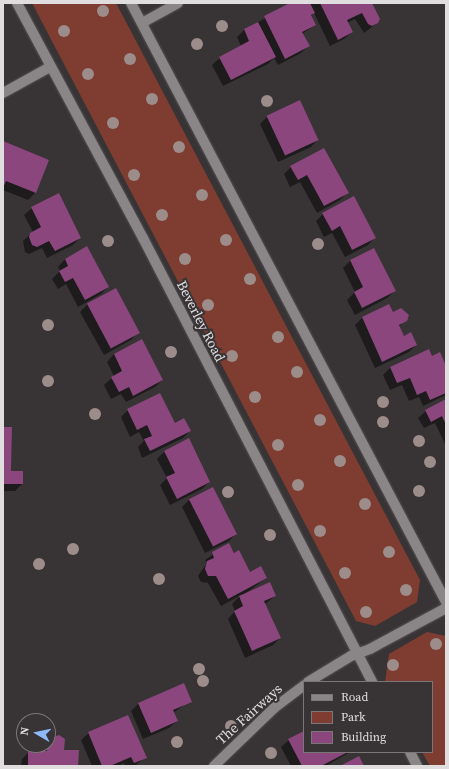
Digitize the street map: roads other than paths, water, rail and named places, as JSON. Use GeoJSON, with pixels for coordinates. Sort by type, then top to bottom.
{"type":"FeatureCollection","features":[{"type":"Feature","properties":{"kind":"street","name":"Beverley Road"},"geometry":{"type":"LineString","coordinates":[[17,3],[143,238],[356,654],[371,681]]}},
{"type":"Feature","properties":{"kind":"street"},"geometry":{"type":"LineString","coordinates":[[131,3],[446,602]]}},
{"type":"Feature","properties":{"kind":"street"},"geometry":{"type":"LineString","coordinates":[[142,23],[178,3]]}},
{"type":"Feature","properties":{"kind":"street"},"geometry":{"type":"LineString","coordinates":[[3,93],[50,67]]}},
{"type":"Feature","properties":{"kind":"street"},"geometry":{"type":"LineString","coordinates":[[310,681],[356,654],[446,608]]}},
{"type":"Feature","properties":{"kind":"street","name":"The Fairways"},"geometry":{"type":"LineString","coordinates":[[214,766],[274,708],[303,686]]}},
{"type":"Feature","properties":{"kind":"street"},"geometry":{"type":"LineString","coordinates":[[410,753],[417,766]]}}]}
